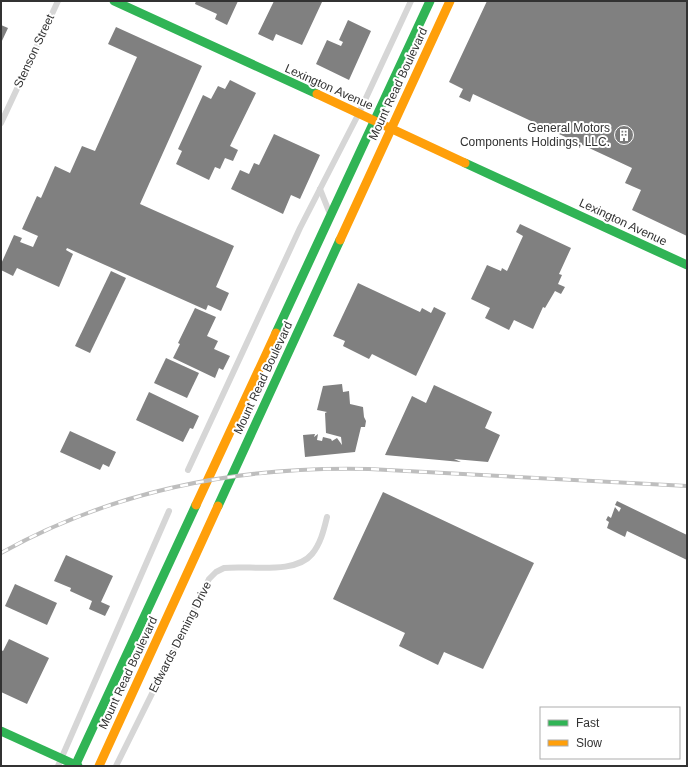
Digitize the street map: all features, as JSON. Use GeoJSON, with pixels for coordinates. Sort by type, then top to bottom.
{"type":"FeatureCollection","features":[{"type":"Feature","properties":{"kind":"main road","name":"Lexington Avenue"},"geometry":{"type":"LineString","coordinates":[[114,1],[687,265]]}},
{"type":"Feature","properties":{"kind":"main road","name":"Mount Read Boulevard"},"geometry":{"type":"LineString","coordinates":[[76,766],[201,497],[373,120],[430,1]]}},
{"type":"Feature","properties":{"kind":"main road","name":"Mount Read Boulevard"},"geometry":{"type":"LineString","coordinates":[[99,766],[450,1]]}},
{"type":"Feature","properties":{"kind":"main road"},"geometry":{"type":"LineString","coordinates":[[1,731],[60,762],[76,766]]}},
{"type":"Feature","properties":{"kind":"street","name":"Stenson Street"},"geometry":{"type":"LineString","coordinates":[[1,124],[58,1]]}},
{"type":"Feature","properties":{"kind":"street","name":"Mount Read Boulevard"},"geometry":{"type":"LineString","coordinates":[[188,470],[300,228],[359,113],[411,1]]}},
{"type":"Feature","properties":{"kind":"street"},"geometry":{"type":"LineString","coordinates":[[320,189],[330,214]]}},
{"type":"Feature","properties":{"kind":"street"},"geometry":{"type":"LineString","coordinates":[[60,762],[169,511]]}},
{"type":"Feature","properties":{"kind":"street","name":"Edwards Deming Drive"},"geometry":{"type":"LineString","coordinates":[[116,766],[210,579],[216,572],[224,568],[287,566],[298,564],[307,560],[322,536],[327,517]]}},
{"type":"Feature","properties":{"kind":"building"},"geometry":{"type":"Polygon","coordinates":[[[196,1],[238,1],[227,25],[215,19],[217,14],[195,4],[196,1]]]}},
{"type":"Feature","properties":{"kind":"building"},"geometry":{"type":"Polygon","coordinates":[[[274,1],[322,2],[302,45],[276,34],[273,41],[258,34],[274,1]]]}},
{"type":"Feature","properties":{"kind":"building","name":"General Motors Components Holdings, LLC."},"geometry":{"type":"Polygon","coordinates":[[[487,1],[687,1],[687,236],[632,210],[641,190],[625,183],[632,168],[473,94],[470,102],[459,97],[463,89],[449,82],[487,1]]]}},
{"type":"Feature","properties":{"kind":"building"},"geometry":{"type":"Polygon","coordinates":[[[348,20],[371,31],[349,80],[316,64],[327,40],[341,46],[343,42],[339,40],[348,20]]]}},
{"type":"Feature","properties":{"kind":"building"},"geometry":{"type":"Polygon","coordinates":[[[1,25],[8,28],[1,43],[1,25]]]}},
{"type":"Feature","properties":{"kind":"building"},"geometry":{"type":"Polygon","coordinates":[[[116,27],[202,66],[140,204],[234,246],[216,287],[229,293],[221,311],[208,305],[206,310],[67,248],[66,250],[73,254],[59,287],[17,268],[13,276],[1,270],[1,264],[14,235],[22,238],[20,242],[33,247],[38,236],[22,229],[37,196],[41,198],[55,166],[70,173],[82,146],[95,151],[137,57],[108,44],[116,27]]]}},
{"type":"Feature","properties":{"kind":"building"},"geometry":{"type":"Polygon","coordinates":[[[230,80],[256,93],[230,146],[238,150],[233,161],[225,158],[220,169],[215,167],[209,180],[176,164],[182,151],[178,149],[203,95],[211,99],[218,86],[225,89],[230,80]]]}},
{"type":"Feature","properties":{"kind":"building"},"geometry":{"type":"Polygon","coordinates":[[[274,134],[320,155],[300,199],[291,195],[283,214],[231,189],[240,170],[249,174],[254,163],[259,165],[274,134]]]}},
{"type":"Feature","properties":{"kind":"building"},"geometry":{"type":"Polygon","coordinates":[[[520,224],[571,248],[559,274],[562,275],[558,284],[565,287],[561,294],[555,291],[545,308],[543,307],[533,329],[514,320],[509,330],[485,318],[490,308],[471,299],[487,265],[501,271],[502,268],[507,271],[523,236],[516,232],[520,224]]]}},
{"type":"Feature","properties":{"kind":"building"},"geometry":{"type":"Polygon","coordinates":[[[111,271],[126,278],[90,353],[75,346],[111,271]]]}},
{"type":"Feature","properties":{"kind":"building"},"geometry":{"type":"Polygon","coordinates":[[[358,283],[420,312],[422,308],[431,313],[434,307],[446,313],[416,376],[372,354],[369,359],[343,346],[345,341],[333,336],[358,283]]]}},
{"type":"Feature","properties":{"kind":"building"},"geometry":{"type":"Polygon","coordinates":[[[195,308],[216,317],[207,336],[218,341],[214,349],[230,356],[223,370],[219,368],[215,378],[173,358],[180,344],[178,343],[195,308]]]}},
{"type":"Feature","properties":{"kind":"building"},"geometry":{"type":"Polygon","coordinates":[[[166,358],[199,373],[187,398],[154,383],[166,358]]]}},
{"type":"Feature","properties":{"kind":"building"},"geometry":{"type":"Polygon","coordinates":[[[342,384],[343,392],[349,391],[350,404],[363,407],[366,421],[365,427],[361,427],[355,452],[305,457],[303,435],[315,434],[314,437],[318,434],[317,440],[322,441],[323,437],[331,439],[332,441],[337,438],[342,445],[341,437],[326,433],[325,413],[327,412],[317,410],[323,386],[342,384]]]}},
{"type":"Feature","properties":{"kind":"building"},"geometry":{"type":"Polygon","coordinates":[[[434,385],[492,412],[485,428],[500,435],[488,462],[454,459],[461,462],[385,455],[412,396],[426,403],[434,385]]]}},
{"type":"Feature","properties":{"kind":"building"},"geometry":{"type":"Polygon","coordinates":[[[149,392],[199,416],[193,429],[190,428],[183,442],[136,420],[149,392]]]}},
{"type":"Feature","properties":{"kind":"building"},"geometry":{"type":"Polygon","coordinates":[[[70,431],[116,452],[109,467],[103,464],[100,470],[60,452],[70,431]]]}},
{"type":"Feature","properties":{"kind":"building"},"geometry":{"type":"Polygon","coordinates":[[[383,492],[534,563],[483,669],[444,652],[438,665],[399,646],[405,633],[333,599],[383,492]]]}},
{"type":"Feature","properties":{"kind":"building"},"geometry":{"type":"Polygon","coordinates":[[[617,501],[687,535],[687,560],[627,531],[625,537],[607,528],[609,522],[606,520],[608,516],[611,518],[615,507],[619,512],[621,508],[615,505],[617,501]]]}},
{"type":"Feature","properties":{"kind":"building"},"geometry":{"type":"Polygon","coordinates":[[[66,555],[113,576],[101,602],[110,606],[105,616],[89,609],[92,601],[70,591],[71,588],[54,581],[66,555]]]}},
{"type":"Feature","properties":{"kind":"building"},"geometry":{"type":"Polygon","coordinates":[[[15,584],[57,603],[47,625],[5,606],[15,584]]]}},
{"type":"Feature","properties":{"kind":"building"},"geometry":{"type":"Polygon","coordinates":[[[9,639],[49,658],[27,704],[1,692],[1,650],[3,651],[9,639]]]}},
{"type":"Feature","properties":{"kind":"railway"},"geometry":{"type":"LineString","coordinates":[[1,553],[44,531],[88,513],[133,498],[179,486],[273,472],[321,469],[369,469],[687,486]]}},
{"type":"Feature","properties":{"kind":"traffic: fast"},"geometry":{"type":"LineString","coordinates":[[114,1],[317,94]]}},
{"type":"Feature","properties":{"kind":"traffic: fast"},"geometry":{"type":"LineString","coordinates":[[276,333],[430,1]]}},
{"type":"Feature","properties":{"kind":"traffic: fast"},"geometry":{"type":"LineString","coordinates":[[465,163],[687,265]]}},
{"type":"Feature","properties":{"kind":"traffic: fast"},"geometry":{"type":"LineString","coordinates":[[218,506],[340,240]]}},
{"type":"Feature","properties":{"kind":"traffic: fast"},"geometry":{"type":"LineString","coordinates":[[75,766],[196,505]]}},
{"type":"Feature","properties":{"kind":"traffic: fast"},"geometry":{"type":"LineString","coordinates":[[1,731],[78,766]]}},
{"type":"Feature","properties":{"kind":"traffic: slow"},"geometry":{"type":"LineString","coordinates":[[340,240],[450,1]]}},
{"type":"Feature","properties":{"kind":"traffic: slow"},"geometry":{"type":"LineString","coordinates":[[317,94],[465,163]]}},
{"type":"Feature","properties":{"kind":"traffic: slow"},"geometry":{"type":"LineString","coordinates":[[196,505],[276,333]]}},
{"type":"Feature","properties":{"kind":"traffic: slow"},"geometry":{"type":"LineString","coordinates":[[99,766],[218,506]]}},
{"type":"Feature","properties":{"kind":"place","name":"General Motors Components Holdings, LLC."},"geometry":{"type":"Point","coordinates":[624,135]}}]}
